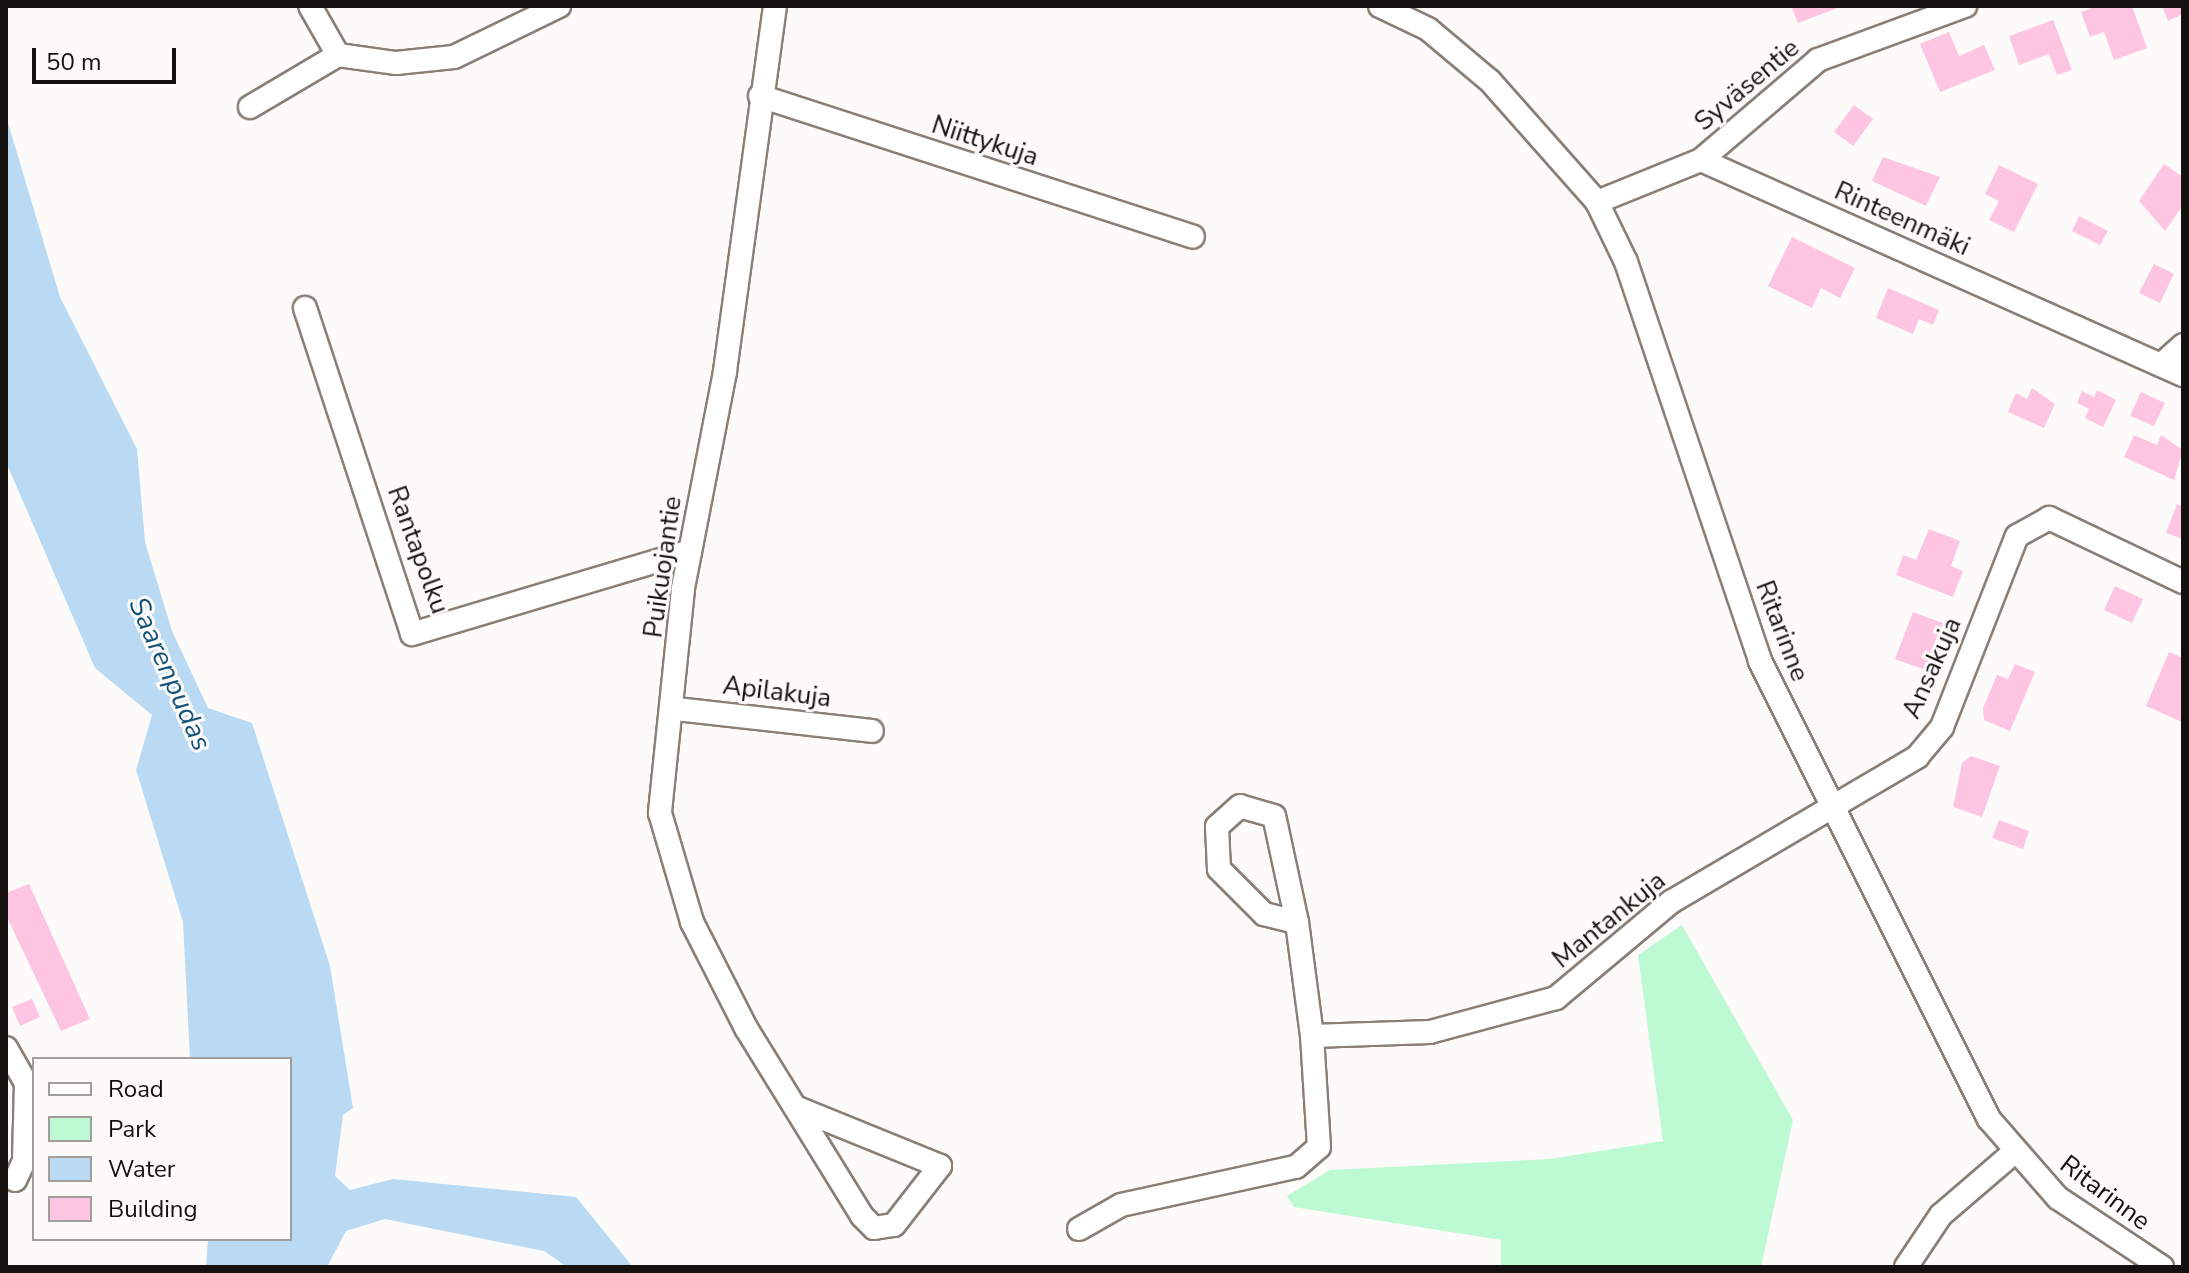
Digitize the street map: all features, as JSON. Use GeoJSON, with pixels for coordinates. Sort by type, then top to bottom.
{"type":"FeatureCollection","features":[{"type":"Feature","properties":{"kind":"street"},"geometry":{"type":"LineString","coordinates":[[310,6],[338,55]]}},
{"type":"Feature","properties":{"kind":"street"},"geometry":{"type":"LineString","coordinates":[[250,107],[338,55],[396,63],[454,57],[559,6]]}},
{"type":"Feature","properties":{"kind":"street","name":"Puikuojantie"},"geometry":{"type":"LineString","coordinates":[[775,6],[760,96],[725,372],[690,551],[676,709],[660,813],[692,922],[797,1108],[874,1228],[894,1225],[940,1166],[842,1123],[797,1108]]}},
{"type":"Feature","properties":{"kind":"street","name":"Ritarinne"},"geometry":{"type":"LineString","coordinates":[[1380,6],[1428,29],[1490,81],[1597,202],[1626,262],[1760,661],[1830,809],[2013,1153],[2058,1198],[2162,1267]]}},
{"type":"Feature","properties":{"kind":"street","name":"Syväsentie"},"geometry":{"type":"LineString","coordinates":[[1701,160],[1818,60],[1965,6]]}},
{"type":"Feature","properties":{"kind":"street","name":"Niittykuja"},"geometry":{"type":"LineString","coordinates":[[760,96],[1193,237]]}},
{"type":"Feature","properties":{"kind":"street"},"geometry":{"type":"LineString","coordinates":[[1597,202],[1701,160]]}},
{"type":"Feature","properties":{"kind":"street","name":"Rinteenmäki"},"geometry":{"type":"LineString","coordinates":[[1701,160],[2183,375]]}},
{"type":"Feature","properties":{"kind":"street","name":"Rantapolku"},"geometry":{"type":"LineString","coordinates":[[305,308],[412,634],[690,551]]}},
{"type":"Feature","properties":{"kind":"street"},"geometry":{"type":"LineString","coordinates":[[2161,365],[2183,345]]}},
{"type":"Feature","properties":{"kind":"street","name":"Ansakuja"},"geometry":{"type":"LineString","coordinates":[[1830,809],[1917,757],[1942,727],[2017,536],[2049,518],[2183,582]]}},
{"type":"Feature","properties":{"kind":"street","name":"Apilakuja"},"geometry":{"type":"LineString","coordinates":[[676,709],[872,731]]}},
{"type":"Feature","properties":{"kind":"street"},"geometry":{"type":"LineString","coordinates":[[1079,1229],[1121,1205],[1296,1167],[1319,1147],[1312,1036],[1297,922],[1274,816],[1240,806],[1217,827],[1219,869],[1264,914],[1297,922]]}},
{"type":"Feature","properties":{"kind":"street","name":"Mantankuja"},"geometry":{"type":"LineString","coordinates":[[1312,1036],[1430,1032],[1556,998],[1671,902],[1830,809]]}},
{"type":"Feature","properties":{"kind":"street"},"geometry":{"type":"LineString","coordinates":[[6,1048],[26,1083],[24,1161],[15,1180]]}},
{"type":"Feature","properties":{"kind":"street"},"geometry":{"type":"LineString","coordinates":[[1906,1267],[1941,1215],[2013,1153]]}},
{"type":"Feature","properties":{"kind":"green space"},"geometry":{"type":"Polygon","coordinates":[[[1682,925],[1793,1120],[1761,1267],[1501,1267],[1501,1240],[1294,1207],[1287,1196],[1330,1170],[1550,1159],[1663,1141],[1638,955],[1682,925]]]}},
{"type":"Feature","properties":{"kind":"water","name":"Saarenpudas"},"geometry":{"type":"Polygon","coordinates":[[[6,116],[60,297],[137,449],[145,542],[172,631],[208,708],[252,723],[330,966],[353,1108],[343,1115],[335,1176],[350,1190],[393,1179],[576,1197],[633,1267],[567,1267],[544,1251],[385,1219],[346,1231],[327,1267],[206,1267],[208,1241],[292,1241],[292,1057],[190,1057],[183,922],[136,770],[152,715],[95,668],[6,462],[6,116]]]}},
{"type":"Feature","properties":{"kind":"building"},"geometry":{"type":"Polygon","coordinates":[[[1791,6],[1843,6],[1798,23],[1791,6]]]}},
{"type":"Feature","properties":{"kind":"building"},"geometry":{"type":"Polygon","coordinates":[[[2098,6],[2132,6],[2147,48],[2114,60],[2104,32],[2090,37],[2081,12],[2098,6]]]}},
{"type":"Feature","properties":{"kind":"building"},"geometry":{"type":"Polygon","coordinates":[[[2162,6],[2183,6],[2183,14],[2168,21],[2162,6]]]}},
{"type":"Feature","properties":{"kind":"building"},"geometry":{"type":"Polygon","coordinates":[[[2053,20],[2072,70],[2057,75],[2049,54],[2019,65],[2009,36],[2053,20]]]}},
{"type":"Feature","properties":{"kind":"building"},"geometry":{"type":"Polygon","coordinates":[[[1949,32],[1959,56],[1984,45],[1995,70],[1940,92],[1920,44],[1949,32]]]}},
{"type":"Feature","properties":{"kind":"building"},"geometry":{"type":"Polygon","coordinates":[[[1854,105],[1873,119],[1853,146],[1834,132],[1854,105]]]}},
{"type":"Feature","properties":{"kind":"building"},"geometry":{"type":"Polygon","coordinates":[[[1883,157],[1940,177],[1926,206],[1872,181],[1883,157]]]}},
{"type":"Feature","properties":{"kind":"building"},"geometry":{"type":"Polygon","coordinates":[[[2164,164],[2183,177],[2183,205],[2165,231],[2139,201],[2164,164]]]}},
{"type":"Feature","properties":{"kind":"building"},"geometry":{"type":"Polygon","coordinates":[[[1999,165],[2038,184],[2014,232],[1989,220],[1999,201],[1985,194],[1999,165]]]}},
{"type":"Feature","properties":{"kind":"building"},"geometry":{"type":"Polygon","coordinates":[[[2079,216],[2108,231],[2100,245],[2072,231],[2079,216]]]}},
{"type":"Feature","properties":{"kind":"building"},"geometry":{"type":"Polygon","coordinates":[[[1792,237],[1855,268],[1840,298],[1821,288],[1812,308],[1768,286],[1792,237]]]}},
{"type":"Feature","properties":{"kind":"building"},"geometry":{"type":"Polygon","coordinates":[[[2154,264],[2174,274],[2160,303],[2139,293],[2154,264]]]}},
{"type":"Feature","properties":{"kind":"building"},"geometry":{"type":"Polygon","coordinates":[[[1888,288],[1939,310],[1933,325],[1919,319],[1913,334],[1876,318],[1888,288]]]}},
{"type":"Feature","properties":{"kind":"building"},"geometry":{"type":"Polygon","coordinates":[[[2032,388],[2055,404],[2044,428],[2008,412],[2016,393],[2027,399],[2032,388]]]}},
{"type":"Feature","properties":{"kind":"building"},"geometry":{"type":"Polygon","coordinates":[[[2097,390],[2116,400],[2103,427],[2085,418],[2089,409],[2077,403],[2082,391],[2094,397],[2097,390]]]}},
{"type":"Feature","properties":{"kind":"building"},"geometry":{"type":"Polygon","coordinates":[[[2141,392],[2165,403],[2154,426],[2130,416],[2141,392]]]}},
{"type":"Feature","properties":{"kind":"building"},"geometry":{"type":"Polygon","coordinates":[[[2134,435],[2157,445],[2161,435],[2183,450],[2174,480],[2124,457],[2134,435]]]}},
{"type":"Feature","properties":{"kind":"building"},"geometry":{"type":"Polygon","coordinates":[[[2177,504],[2183,506],[2183,539],[2166,533],[2177,504]]]}},
{"type":"Feature","properties":{"kind":"building"},"geometry":{"type":"Polygon","coordinates":[[[1929,529],[1960,541],[1951,566],[1963,571],[1953,597],[1896,575],[1903,555],[1916,560],[1929,529]]]}},
{"type":"Feature","properties":{"kind":"building"},"geometry":{"type":"Polygon","coordinates":[[[2115,586],[2143,599],[2132,623],[2104,610],[2115,586]]]}},
{"type":"Feature","properties":{"kind":"building"},"geometry":{"type":"Polygon","coordinates":[[[1913,612],[1943,623],[1925,670],[1895,659],[1913,612]]]}},
{"type":"Feature","properties":{"kind":"building"},"geometry":{"type":"Polygon","coordinates":[[[2169,652],[2183,658],[2182,722],[2146,706],[2169,652]]]}},
{"type":"Feature","properties":{"kind":"building"},"geometry":{"type":"Polygon","coordinates":[[[2015,664],[2035,672],[2010,731],[1984,720],[1983,708],[1997,675],[2008,679],[2015,664]]]}},
{"type":"Feature","properties":{"kind":"building"},"geometry":{"type":"Polygon","coordinates":[[[1971,756],[2000,766],[1982,817],[1953,807],[1962,763],[1971,756]]]}},
{"type":"Feature","properties":{"kind":"building"},"geometry":{"type":"Polygon","coordinates":[[[1999,820],[2029,831],[2023,849],[1992,838],[1999,820]]]}},
{"type":"Feature","properties":{"kind":"building"},"geometry":{"type":"Polygon","coordinates":[[[29,884],[90,1019],[61,1031],[6,915],[6,893],[29,884]]]}},
{"type":"Feature","properties":{"kind":"building"},"geometry":{"type":"Polygon","coordinates":[[[32,999],[40,1017],[20,1026],[12,1007],[32,999]]]}}]}
